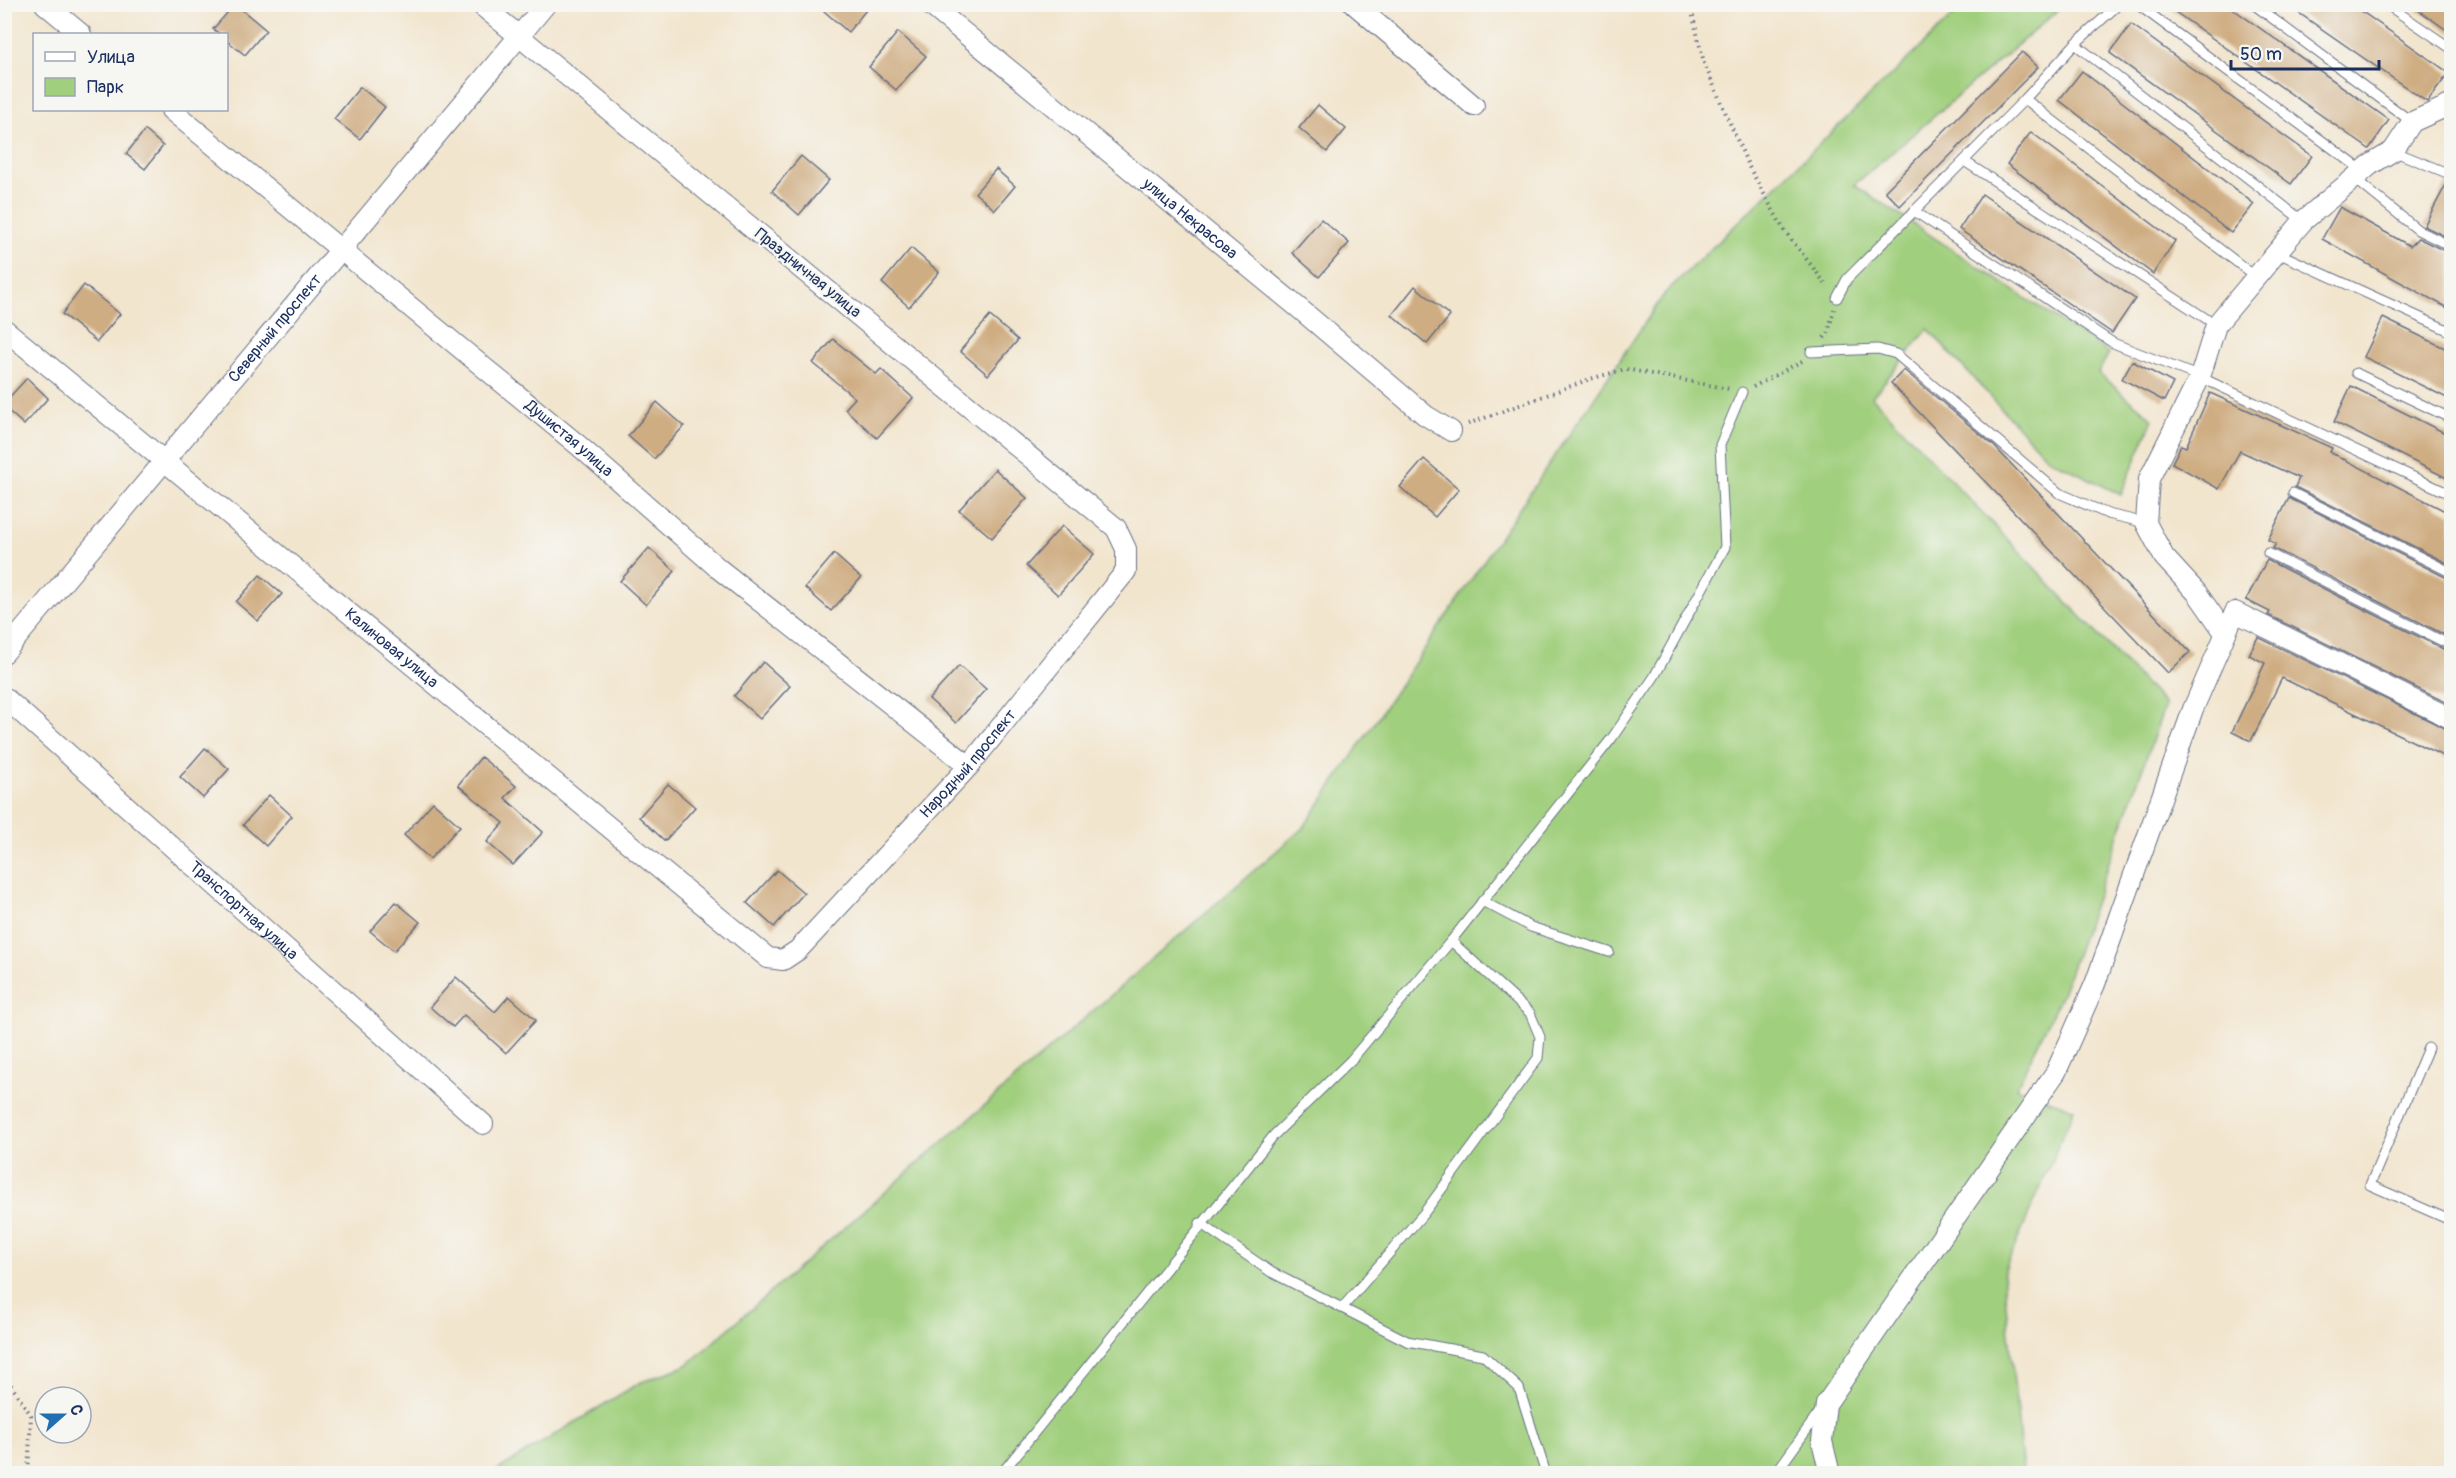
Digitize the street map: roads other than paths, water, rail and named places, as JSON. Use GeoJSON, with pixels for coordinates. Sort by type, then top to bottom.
{"type":"FeatureCollection","features":[{"type":"Feature","properties":{"kind":"street"},"geometry":{"type":"LineString","coordinates":[[45,4],[80,33]]}},
{"type":"Feature","properties":{"kind":"street","name":"Праздничная улица"},"geometry":{"type":"LineString","coordinates":[[480,4],[1005,434],[1116,528],[1126,549]]}},
{"type":"Feature","properties":{"kind":"street","name":"Северный проспект"},"geometry":{"type":"LineString","coordinates":[[4,653],[546,4]]}},
{"type":"Feature","properties":{"kind":"street","name":"улица Некрасова"},"geometry":{"type":"LineString","coordinates":[[929,4],[1300,309],[1425,415],[1451,431]]}},
{"type":"Feature","properties":{"kind":"street"},"geometry":{"type":"LineString","coordinates":[[1354,4],[1474,106]]}},
{"type":"Feature","properties":{"kind":"street"},"geometry":{"type":"LineString","coordinates":[[2225,633],[2197,593],[2164,557],[2146,523],[2149,479],[2200,377],[2216,325],[2303,221],[2359,175],[2393,151],[2412,122],[2451,104]]}},
{"type":"Feature","properties":{"kind":"street","name":"Душистая улица"},"geometry":{"type":"LineString","coordinates":[[172,111],[578,445],[719,569],[969,766]]}},
{"type":"Feature","properties":{"kind":"street","name":"Калиновая улица"},"geometry":{"type":"LineString","coordinates":[[4,330],[768,958],[783,960]]}},
{"type":"Feature","properties":{"kind":"street","name":"Народный проспект"},"geometry":{"type":"LineString","coordinates":[[783,960],[798,950],[969,766],[1126,572],[1126,549]]}},
{"type":"Feature","properties":{"kind":"street"},"geometry":{"type":"LineString","coordinates":[[1830,1473],[1822,1442],[1826,1404],[2056,1072],[2095,984],[2193,709],[2235,612],[2451,719]]}},
{"type":"Feature","properties":{"kind":"street","name":"Транспортная улица"},"geometry":{"type":"LineString","coordinates":[[4,697],[483,1124]]}},
{"type":"Feature","properties":{"kind":"lane"},"geometry":{"type":"LineString","coordinates":[[1837,298],[1847,279],[2025,99],[2076,44],[2119,4]]}},
{"type":"Feature","properties":{"kind":"lane"},"geometry":{"type":"LineString","coordinates":[[2137,4],[2359,175],[2418,230],[2451,247]]}},
{"type":"Feature","properties":{"kind":"lane"},"geometry":{"type":"LineString","coordinates":[[2253,4],[2412,122]]}},
{"type":"Feature","properties":{"kind":"lane"},"geometry":{"type":"LineString","coordinates":[[2386,4],[2451,49]]}},
{"type":"Feature","properties":{"kind":"lane"},"geometry":{"type":"LineString","coordinates":[[2076,44],[2303,221]]}},
{"type":"Feature","properties":{"kind":"lane"},"geometry":{"type":"LineString","coordinates":[[2025,99],[2257,277]]}},
{"type":"Feature","properties":{"kind":"lane"},"geometry":{"type":"LineString","coordinates":[[2393,151],[2451,175]]}},
{"type":"Feature","properties":{"kind":"lane"},"geometry":{"type":"LineString","coordinates":[[1964,161],[2216,325]]}},
{"type":"Feature","properties":{"kind":"lane"},"geometry":{"type":"LineString","coordinates":[[1914,211],[2112,343],[2200,377],[2451,495]]}},
{"type":"Feature","properties":{"kind":"lane"},"geometry":{"type":"LineString","coordinates":[[2278,253],[2451,332]]}},
{"type":"Feature","properties":{"kind":"lane"},"geometry":{"type":"LineString","coordinates":[[1811,352],[1878,349],[1896,354],[2060,493],[2108,514],[2146,523]]}},
{"type":"Feature","properties":{"kind":"lane"},"geometry":{"type":"LineString","coordinates":[[2355,373],[2451,419]]}},
{"type":"Feature","properties":{"kind":"lane"},"geometry":{"type":"LineString","coordinates":[[1001,1473],[1200,1223],[1274,1135],[1351,1060],[1451,941],[1612,738],[1654,678],[1725,547],[1720,445],[1742,392]]}},
{"type":"Feature","properties":{"kind":"lane"},"geometry":{"type":"LineString","coordinates":[[2293,493],[2451,573]]}},
{"type":"Feature","properties":{"kind":"lane"},"geometry":{"type":"LineString","coordinates":[[2268,553],[2451,646]]}},
{"type":"Feature","properties":{"kind":"lane"},"geometry":{"type":"LineString","coordinates":[[1482,901],[1531,927],[1609,952]]}},
{"type":"Feature","properties":{"kind":"lane"},"geometry":{"type":"LineString","coordinates":[[1342,1308],[1424,1213],[1538,1058],[1540,1037],[1530,1013],[1451,941]]}},
{"type":"Feature","properties":{"kind":"lane"},"geometry":{"type":"LineString","coordinates":[[2428,1048],[2370,1185],[2451,1221]]}},
{"type":"Feature","properties":{"kind":"lane"},"geometry":{"type":"LineString","coordinates":[[1200,1223],[1271,1272],[1407,1341],[1483,1355],[1519,1388],[1546,1473]]}},
{"type":"Feature","properties":{"kind":"lane"},"geometry":{"type":"LineString","coordinates":[[1774,1473],[1826,1404]]}}]}
